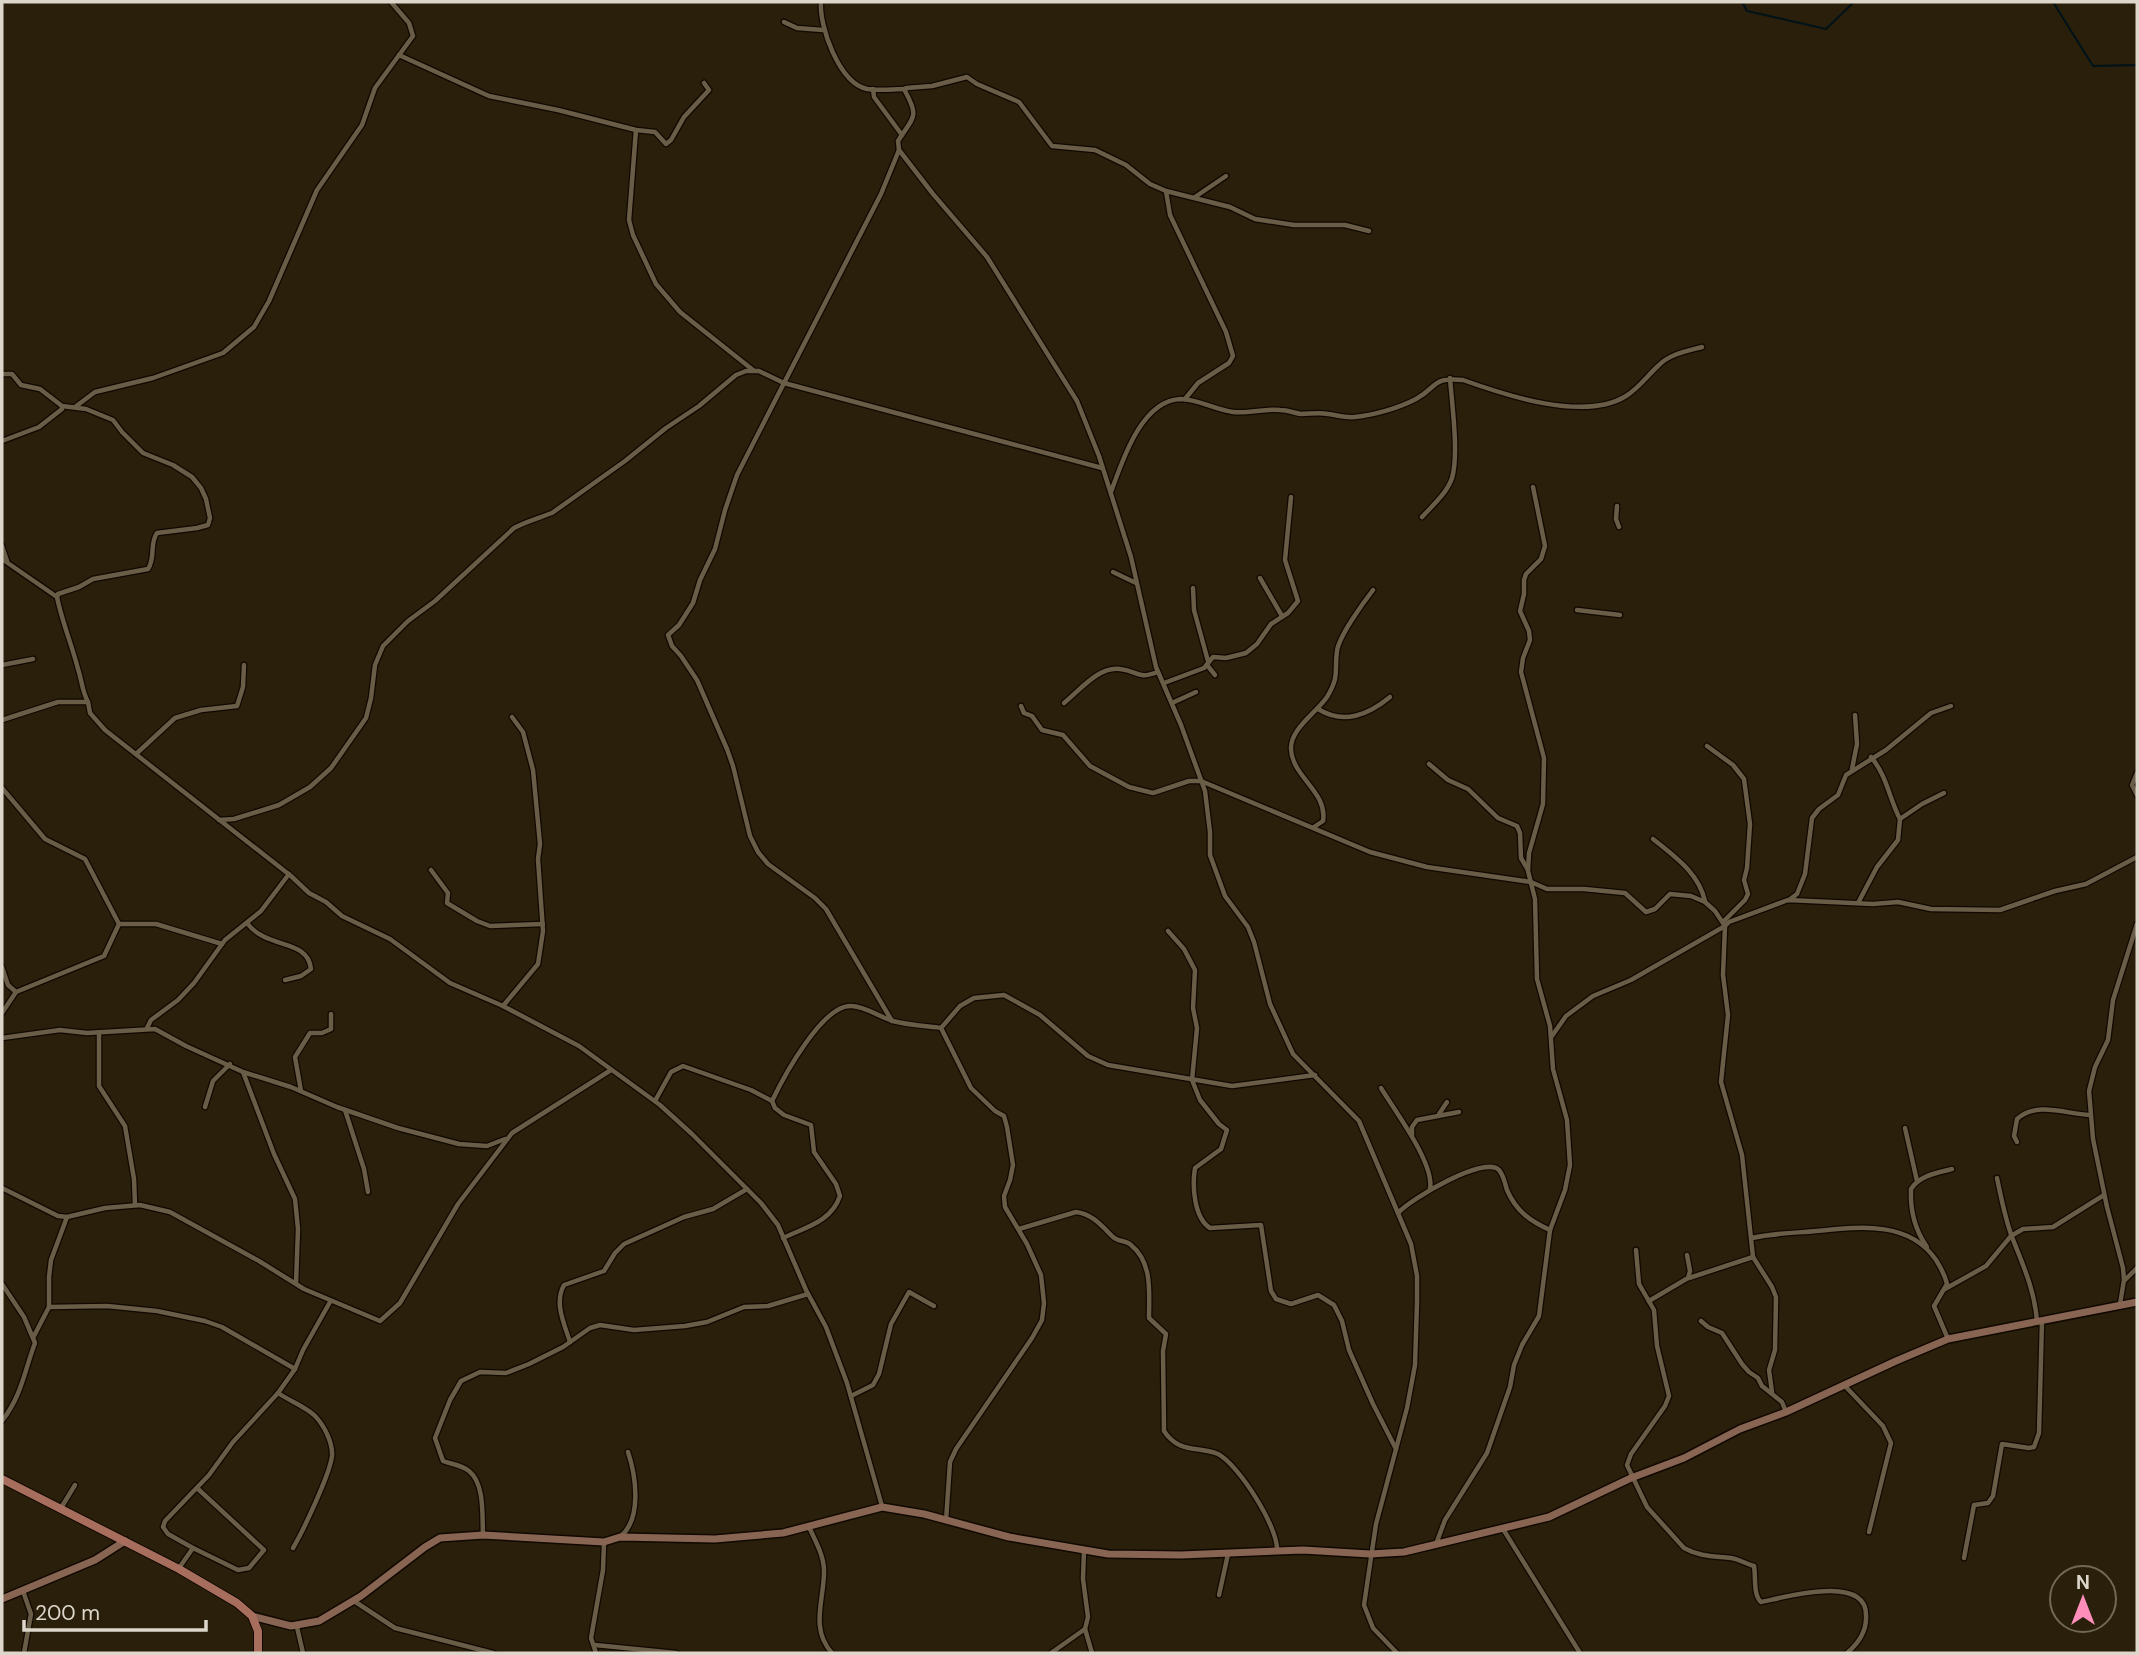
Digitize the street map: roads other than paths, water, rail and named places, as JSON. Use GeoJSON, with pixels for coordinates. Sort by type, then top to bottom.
{"type":"FeatureCollection","features":[{"type":"Feature","properties":{"kind":"main road"},"geometry":{"type":"LineString","coordinates":[[2,1479],[179,1569],[224,1595],[252,1616],[296,1627],[327,1618],[354,1601],[425,1546],[440,1538],[483,1535],[604,1542],[620,1537],[715,1539],[783,1533],[883,1507],[925,1514],[1009,1537],[1108,1553],[1181,1555],[1277,1551],[1370,1554],[1404,1552],[1549,1517],[1632,1478],[1684,1458],[1740,1429],[1786,1412],[1948,1339],[2137,1302]]}},
{"type":"Feature","properties":{"kind":"main road"},"geometry":{"type":"LineString","coordinates":[[2,1599],[94,1560],[125,1541]]}},
{"type":"Feature","properties":{"kind":"main road"},"geometry":{"type":"LineString","coordinates":[[252,1616],[258,1631],[258,1653]]}},
{"type":"Feature","properties":{"kind":"street"},"geometry":{"type":"LineString","coordinates":[[75,407],[95,392],[153,378],[223,352],[254,327],[269,300],[317,190],[362,125],[375,88],[414,36],[409,23],[391,2]]}},
{"type":"Feature","properties":{"kind":"street"},"geometry":{"type":"LineString","coordinates":[[821,2],[823,30],[839,64],[852,80],[866,89],[905,89],[955,81],[967,76],[977,84],[1019,102],[1052,146],[1095,150],[1126,165],[1150,184],[1166,191],[1230,207],[1255,219],[1322,226],[1345,225],[1369,231]]}},
{"type":"Feature","properties":{"kind":"street"},"geometry":{"type":"LineString","coordinates":[[784,22],[797,27],[823,30]]}},
{"type":"Feature","properties":{"kind":"street"},"geometry":{"type":"LineString","coordinates":[[399,55],[489,96],[654,132],[666,144],[684,117],[709,90],[704,83]]}},
{"type":"Feature","properties":{"kind":"street"},"geometry":{"type":"LineString","coordinates":[[873,89],[874,97],[902,135]]}},
{"type":"Feature","properties":{"kind":"street"},"geometry":{"type":"LineString","coordinates":[[891,1021],[826,909],[768,864],[758,852],[750,836],[727,749],[697,680],[672,646],[668,635],[679,625],[693,603],[700,580],[715,549],[724,510],[737,475],[881,194],[899,150],[898,141],[915,115],[905,89]]}},
{"type":"Feature","properties":{"kind":"street"},"geometry":{"type":"LineString","coordinates":[[636,130],[629,220],[633,235],[656,284],[680,312],[753,370]]}},
{"type":"Feature","properties":{"kind":"street"},"geometry":{"type":"LineString","coordinates":[[899,150],[998,273],[1077,401],[1131,557],[1158,672],[1201,781],[1208,809],[1210,855],[1216,875],[1225,897],[1248,926],[1270,1004],[1293,1054],[1359,1121],[1411,1244],[1417,1276],[1418,1330],[1407,1408],[1376,1524],[1364,1605],[1373,1628],[1397,1653]]}},
{"type":"Feature","properties":{"kind":"street"},"geometry":{"type":"LineString","coordinates":[[1195,197],[1226,176]]}},
{"type":"Feature","properties":{"kind":"street"},"geometry":{"type":"LineString","coordinates":[[1166,191],[1170,215],[1226,332],[1233,356],[1229,363],[1198,383],[1185,399]]}},
{"type":"Feature","properties":{"kind":"street"},"geometry":{"type":"LineString","coordinates":[[1111,493],[1136,432],[1152,413],[1171,401],[1185,399],[1231,412],[1279,410],[1298,414],[1354,417],[1406,403],[1421,396],[1434,383],[1450,378],[1537,402],[1583,406],[1614,401],[1626,396],[1668,358],[1702,347]]}},
{"type":"Feature","properties":{"kind":"street"},"geometry":{"type":"LineString","coordinates":[[219,820],[234,820],[265,811],[290,799],[318,780],[342,754],[366,718],[375,665],[383,646],[393,635],[435,601],[514,528],[528,520],[540,519],[552,513],[742,372],[764,372],[784,383],[1102,468]]}},
{"type":"Feature","properties":{"kind":"street"},"geometry":{"type":"LineString","coordinates":[[2,374],[12,374],[21,385],[40,388],[62,406],[75,407],[113,419],[143,453],[173,465],[192,477],[206,499],[210,522],[201,528],[157,533],[153,538],[153,562],[148,569],[93,579],[58,594],[57,597]]}},
{"type":"Feature","properties":{"kind":"street"},"geometry":{"type":"LineString","coordinates":[[1422,517],[1444,493],[1452,477],[1454,451],[1450,378]]}},
{"type":"Feature","properties":{"kind":"street"},"geometry":{"type":"LineString","coordinates":[[2,441],[39,427],[62,409],[62,406]]}},
{"type":"Feature","properties":{"kind":"street"},"geometry":{"type":"LineString","coordinates":[[1435,1545],[1445,1520],[1487,1453],[1510,1387],[1514,1365],[1539,1316],[1550,1230],[1566,1191],[1570,1156],[1567,1120],[1553,1069],[1551,1037],[1537,979],[1536,913],[1529,876],[1529,853],[1542,804],[1544,758],[1521,672],[1523,657],[1530,640],[1520,611],[1524,580],[1526,574],[1541,559],[1545,546],[1532,487]]}},
{"type":"Feature","properties":{"kind":"street"},"geometry":{"type":"LineString","coordinates":[[1164,683],[1185,677],[1213,657],[1246,653],[1257,644],[1271,624],[1292,609],[1298,598],[1285,560],[1291,497]]}},
{"type":"Feature","properties":{"kind":"street"},"geometry":{"type":"LineString","coordinates":[[1617,506],[1616,519],[1619,527]]}},
{"type":"Feature","properties":{"kind":"street"},"geometry":{"type":"LineString","coordinates":[[2,546],[4,560],[57,597],[79,672],[82,692],[90,713],[105,730],[289,874],[309,893],[326,902],[342,916],[390,939],[450,983],[503,1006],[579,1046],[654,1101],[692,1134],[772,1215],[808,1294],[821,1315],[850,1396],[883,1507]]}},
{"type":"Feature","properties":{"kind":"street"},"geometry":{"type":"LineString","coordinates":[[1113,572],[1136,583]]}},
{"type":"Feature","properties":{"kind":"street"},"geometry":{"type":"LineString","coordinates":[[1260,578],[1282,617]]}},
{"type":"Feature","properties":{"kind":"street"},"geometry":{"type":"LineString","coordinates":[[1193,588],[1194,610],[1208,663],[1215,675]]}},
{"type":"Feature","properties":{"kind":"street"},"geometry":{"type":"LineString","coordinates":[[1313,828],[1324,821],[1324,810],[1321,801],[1293,759],[1291,745],[1296,734],[1318,709],[1337,679],[1339,646],[1373,590]]}},
{"type":"Feature","properties":{"kind":"street"},"geometry":{"type":"LineString","coordinates":[[1577,610],[1620,615]]}},
{"type":"Feature","properties":{"kind":"street"},"geometry":{"type":"LineString","coordinates":[[2,665],[33,659]]}},
{"type":"Feature","properties":{"kind":"street"},"geometry":{"type":"LineString","coordinates":[[136,754],[175,718],[201,710],[237,706],[243,687],[244,665]]}},
{"type":"Feature","properties":{"kind":"street"},"geometry":{"type":"LineString","coordinates":[[1064,704],[1104,670],[1121,669],[1144,677],[1158,672]]}},
{"type":"Feature","properties":{"kind":"street"},"geometry":{"type":"LineString","coordinates":[[1172,703],[1196,692]]}},
{"type":"Feature","properties":{"kind":"street"},"geometry":{"type":"LineString","coordinates":[[1318,709],[1331,716],[1350,718],[1369,711],[1390,697]]}},
{"type":"Feature","properties":{"kind":"street"},"geometry":{"type":"LineString","coordinates":[[2,720],[45,704],[88,702]]}},
{"type":"Feature","properties":{"kind":"street"},"geometry":{"type":"LineString","coordinates":[[1021,706],[1024,713],[1032,716],[1042,730],[1063,735],[1090,766],[1129,787],[1156,793],[1185,782],[1201,781],[1370,852],[1427,867],[1524,881],[1529,876]]}},
{"type":"Feature","properties":{"kind":"street"},"geometry":{"type":"LineString","coordinates":[[1551,1037],[1566,1016],[1593,996],[1632,980],[1724,924],[1788,900],[1797,894],[1805,874],[1812,818],[1819,809],[1838,795],[1846,775],[1886,750],[1931,713],[1951,706]]}},
{"type":"Feature","properties":{"kind":"street"},"geometry":{"type":"LineString","coordinates":[[1852,770],[1857,744],[1855,715]]}},
{"type":"Feature","properties":{"kind":"street"},"geometry":{"type":"LineString","coordinates":[[503,1006],[537,964],[543,924],[538,859],[540,844],[533,770],[523,732],[512,717]]}},
{"type":"Feature","properties":{"kind":"street"},"geometry":{"type":"LineString","coordinates":[[1707,746],[1733,765],[1744,779],[1750,824],[1744,880],[1748,894],[1724,924],[1723,975],[1728,1015],[1721,1082],[1742,1155],[1753,1257],[1775,1291],[1776,1297],[1775,1350],[1769,1370],[1772,1392]]}},
{"type":"Feature","properties":{"kind":"street"},"geometry":{"type":"LineString","coordinates":[[1858,903],[1877,867],[1898,840],[1900,819],[1882,770],[1871,757]]}},
{"type":"Feature","properties":{"kind":"street"},"geometry":{"type":"LineString","coordinates":[[1429,764],[1448,780],[1468,789],[1498,818],[1517,826],[1520,833],[1521,858],[1529,876],[1547,889],[1625,893],[1646,912],[1655,909],[1670,894],[1680,894],[1705,902]]}},
{"type":"Feature","properties":{"kind":"street"},"geometry":{"type":"LineString","coordinates":[[2137,774],[2132,785],[2137,795]]}},
{"type":"Feature","properties":{"kind":"street"},"geometry":{"type":"LineString","coordinates":[[2,788],[46,839],[85,859],[119,924]]}},
{"type":"Feature","properties":{"kind":"street"},"geometry":{"type":"LineString","coordinates":[[1900,819],[1944,793]]}},
{"type":"Feature","properties":{"kind":"street"},"geometry":{"type":"LineString","coordinates":[[1653,839],[1690,870],[1702,888],[1705,902],[1724,924]]}},
{"type":"Feature","properties":{"kind":"street"},"geometry":{"type":"LineString","coordinates":[[1788,900],[1898,902],[1931,909],[2000,910],[2055,891],[2086,884],[2137,857]]}},
{"type":"Feature","properties":{"kind":"street"},"geometry":{"type":"LineString","coordinates":[[431,870],[448,893],[447,903],[477,921],[490,926],[543,924]]}},
{"type":"Feature","properties":{"kind":"street"},"geometry":{"type":"LineString","coordinates":[[147,1028],[151,1020],[194,984],[222,944],[261,911],[289,874]]}},
{"type":"Feature","properties":{"kind":"street"},"geometry":{"type":"LineString","coordinates":[[247,923],[254,932],[278,944],[298,948],[310,960],[311,969],[301,976],[285,980]]}},
{"type":"Feature","properties":{"kind":"street"},"geometry":{"type":"LineString","coordinates":[[119,924],[156,924],[222,944]]}},
{"type":"Feature","properties":{"kind":"street"},"geometry":{"type":"LineString","coordinates":[[2,1013],[16,992],[104,956],[119,924]]}},
{"type":"Feature","properties":{"kind":"street"},"geometry":{"type":"LineString","coordinates":[[2120,1304],[2124,1280],[2121,1252],[2104,1195],[2090,1115],[2091,1080],[2108,1040],[2113,1000],[2137,925]]}},
{"type":"Feature","properties":{"kind":"street"},"geometry":{"type":"LineString","coordinates":[[1168,931],[1184,950],[1195,970],[1193,1008],[1197,1028],[1192,1080],[1200,1100],[1227,1130],[1221,1149],[1195,1168],[1196,1206],[1201,1219],[1210,1228],[1261,1225],[1271,1291],[1276,1299],[1291,1304],[1318,1294],[1334,1305],[1342,1321],[1349,1350],[1396,1449]]}},
{"type":"Feature","properties":{"kind":"street"},"geometry":{"type":"LineString","coordinates":[[2,967],[8,985],[16,992]]}},
{"type":"Feature","properties":{"kind":"street"},"geometry":{"type":"LineString","coordinates":[[941,1028],[960,1006],[974,998],[1004,995],[1040,1015],[1071,1044],[1098,1061],[1156,1074],[1232,1086],[1315,1075]]}},
{"type":"Feature","properties":{"kind":"street"},"geometry":{"type":"LineString","coordinates":[[772,1101],[781,1081],[818,1027],[845,1006],[867,1009],[891,1021],[941,1028]]}},
{"type":"Feature","properties":{"kind":"street"},"geometry":{"type":"LineString","coordinates":[[301,1092],[295,1057],[310,1033],[322,1033],[331,1029],[331,1014]]}},
{"type":"Feature","properties":{"kind":"street"},"geometry":{"type":"LineString","coordinates":[[941,1028],[971,1088],[1004,1116],[1013,1165],[1004,1196],[1005,1208],[1019,1229],[1041,1275],[1044,1303],[1042,1320],[950,1462],[946,1521]]}},
{"type":"Feature","properties":{"kind":"street"},"geometry":{"type":"LineString","coordinates":[[2,1038],[60,1030],[99,1032],[155,1029],[243,1072],[398,1128],[459,1144],[487,1146],[505,1139]]}},
{"type":"Feature","properties":{"kind":"street"},"geometry":{"type":"LineString","coordinates":[[99,1032],[99,1086],[125,1126],[134,1179],[135,1205]]}},
{"type":"Feature","properties":{"kind":"street"},"geometry":{"type":"LineString","coordinates":[[205,1107],[212,1081],[230,1065]]}},
{"type":"Feature","properties":{"kind":"street"},"geometry":{"type":"LineString","coordinates":[[654,1101],[671,1072],[683,1066],[751,1090],[772,1101],[775,1108],[784,1115],[811,1125],[814,1152],[836,1184],[840,1196],[838,1203],[819,1224],[783,1238]]}},
{"type":"Feature","properties":{"kind":"street"},"geometry":{"type":"LineString","coordinates":[[2,1188],[47,1212],[67,1217],[105,1208],[135,1205],[170,1212],[330,1302],[380,1321],[400,1303],[458,1204],[505,1139],[611,1070]]}},
{"type":"Feature","properties":{"kind":"street"},"geometry":{"type":"LineString","coordinates":[[243,1072],[274,1154],[295,1199],[298,1229],[296,1284]]}},
{"type":"Feature","properties":{"kind":"street"},"geometry":{"type":"LineString","coordinates":[[1381,1088],[1412,1137],[1430,1174],[1430,1191]]}},
{"type":"Feature","properties":{"kind":"street"},"geometry":{"type":"LineString","coordinates":[[1439,1115],[1447,1102]]}},
{"type":"Feature","properties":{"kind":"street"},"geometry":{"type":"LineString","coordinates":[[344,1109],[364,1169],[368,1192]]}},
{"type":"Feature","properties":{"kind":"street"},"geometry":{"type":"LineString","coordinates":[[2017,1142],[2014,1136],[2017,1119],[2023,1114],[2054,1110],[2090,1115]]}},
{"type":"Feature","properties":{"kind":"street"},"geometry":{"type":"LineString","coordinates":[[1412,1137],[1412,1127],[1417,1121],[1459,1112]]}},
{"type":"Feature","properties":{"kind":"street"},"geometry":{"type":"LineString","coordinates":[[1905,1128],[1917,1182]]}},
{"type":"Feature","properties":{"kind":"street"},"geometry":{"type":"LineString","coordinates":[[1398,1213],[1412,1200],[1480,1167],[1491,1166],[1500,1171],[1511,1198],[1525,1217],[1550,1230]]}},
{"type":"Feature","properties":{"kind":"street"},"geometry":{"type":"LineString","coordinates":[[1948,1339],[1934,1306],[1947,1284],[1945,1276],[1921,1238],[1913,1216],[1911,1189],[1917,1182],[1934,1173],[1952,1169]]}},
{"type":"Feature","properties":{"kind":"street"},"geometry":{"type":"LineString","coordinates":[[1964,1558],[1974,1504],[1988,1503],[1993,1496],[2002,1444],[2034,1447],[2039,1433],[2039,1322],[2027,1273],[2011,1236],[1997,1178]]}},
{"type":"Feature","properties":{"kind":"street"},"geometry":{"type":"LineString","coordinates":[[570,1342],[560,1305],[559,1294],[564,1284],[604,1271],[624,1244],[684,1217],[729,1202],[748,1189]]}},
{"type":"Feature","properties":{"kind":"street"},"geometry":{"type":"LineString","coordinates":[[1945,1289],[1986,1266],[2011,1236],[2023,1229],[2053,1227],[2104,1195]]}},
{"type":"Feature","properties":{"kind":"street"},"geometry":{"type":"LineString","coordinates":[[1019,1229],[1076,1212],[1085,1213],[1100,1224],[1113,1239],[1129,1243],[1136,1250],[1150,1280],[1149,1318],[1166,1334],[1163,1351],[1164,1432],[1172,1440],[1189,1449],[1221,1455],[1232,1465],[1258,1501],[1275,1537],[1277,1551]]}},
{"type":"Feature","properties":{"kind":"street"},"geometry":{"type":"LineString","coordinates":[[34,1336],[49,1307],[51,1260],[67,1217]]}},
{"type":"Feature","properties":{"kind":"street"},"geometry":{"type":"LineString","coordinates":[[1752,1238],[1783,1232],[1881,1228],[1906,1236],[1929,1250]]}},
{"type":"Feature","properties":{"kind":"street"},"geometry":{"type":"LineString","coordinates":[[1636,1250],[1639,1284],[1654,1310],[1657,1346],[1669,1396],[1646,1436],[1631,1454],[1627,1465],[1647,1507],[1684,1548],[1699,1555],[1735,1559],[1754,1566],[1758,1601],[1824,1590],[1854,1594],[1862,1598],[1866,1605],[1863,1632],[1847,1653]]}},
{"type":"Feature","properties":{"kind":"street"},"geometry":{"type":"LineString","coordinates":[[1687,1255],[1690,1271],[1688,1278]]}},
{"type":"Feature","properties":{"kind":"street"},"geometry":{"type":"LineString","coordinates":[[1650,1301],[1688,1278],[1753,1257]]}},
{"type":"Feature","properties":{"kind":"street"},"geometry":{"type":"LineString","coordinates":[[2124,1280],[2137,1268]]}},
{"type":"Feature","properties":{"kind":"street"},"geometry":{"type":"LineString","coordinates":[[2,1284],[34,1336],[35,1343],[20,1391],[2,1421]]}},
{"type":"Feature","properties":{"kind":"street"},"geometry":{"type":"LineString","coordinates":[[850,1396],[873,1385],[879,1374],[891,1324],[909,1292],[933,1306]]}},
{"type":"Feature","properties":{"kind":"street"},"geometry":{"type":"LineString","coordinates":[[483,1535],[481,1496],[471,1472],[443,1461],[435,1437],[461,1381],[480,1372],[506,1373],[529,1364],[590,1328],[600,1325],[634,1330],[685,1326],[707,1322],[744,1307],[768,1306],[808,1294]]}},
{"type":"Feature","properties":{"kind":"street"},"geometry":{"type":"LineString","coordinates":[[197,1488],[264,1549],[249,1567],[238,1570],[193,1548],[168,1534],[163,1528],[164,1521],[197,1488],[278,1392],[295,1369],[330,1302]]}},
{"type":"Feature","properties":{"kind":"street"},"geometry":{"type":"LineString","coordinates":[[49,1307],[118,1307],[157,1311],[205,1321],[222,1327],[295,1369]]}},
{"type":"Feature","properties":{"kind":"street"},"geometry":{"type":"LineString","coordinates":[[1701,1321],[1722,1333],[1749,1372],[1782,1402],[1786,1412]]}},
{"type":"Feature","properties":{"kind":"street"},"geometry":{"type":"LineString","coordinates":[[1844,1385],[1883,1426],[1891,1443],[1869,1532]]}},
{"type":"Feature","properties":{"kind":"street"},"geometry":{"type":"LineString","coordinates":[[278,1392],[318,1418],[331,1446],[332,1457],[293,1548]]}},
{"type":"Feature","properties":{"kind":"street"},"geometry":{"type":"LineString","coordinates":[[620,1537],[628,1530],[635,1504],[634,1469],[628,1452]]}},
{"type":"Feature","properties":{"kind":"street"},"geometry":{"type":"LineString","coordinates":[[61,1508],[75,1485]]}},
{"type":"Feature","properties":{"kind":"street"},"geometry":{"type":"LineString","coordinates":[[809,1526],[823,1562],[819,1627],[825,1646],[832,1653]]}},
{"type":"Feature","properties":{"kind":"street"},"geometry":{"type":"LineString","coordinates":[[1503,1529],[1580,1653]]}},
{"type":"Feature","properties":{"kind":"street"},"geometry":{"type":"LineString","coordinates":[[596,1653],[591,1638],[604,1570],[604,1542]]}},
{"type":"Feature","properties":{"kind":"street"},"geometry":{"type":"LineString","coordinates":[[179,1569],[193,1548]]}},
{"type":"Feature","properties":{"kind":"street"},"geometry":{"type":"LineString","coordinates":[[1084,1550],[1083,1578],[1088,1617],[1085,1629],[1092,1653]]}},
{"type":"Feature","properties":{"kind":"street"},"geometry":{"type":"LineString","coordinates":[[1219,1595],[1228,1553]]}},
{"type":"Feature","properties":{"kind":"street"},"geometry":{"type":"LineString","coordinates":[[23,1591],[31,1614],[24,1653]]}},
{"type":"Feature","properties":{"kind":"street"},"geometry":{"type":"LineString","coordinates":[[354,1601],[395,1628],[492,1653]]}},
{"type":"Feature","properties":{"kind":"street"},"geometry":{"type":"LineString","coordinates":[[296,1627],[303,1653]]}},
{"type":"Feature","properties":{"kind":"street"},"geometry":{"type":"LineString","coordinates":[[1051,1653],[1085,1629]]}},
{"type":"Feature","properties":{"kind":"street"},"geometry":{"type":"LineString","coordinates":[[594,1645],[676,1653]]}},
{"type":"Feature","properties":{"kind":"waterway"},"geometry":{"type":"LineString","coordinates":[[1742,2],[1747,11],[1826,29],[1854,2]]}},
{"type":"Feature","properties":{"kind":"waterway"},"geometry":{"type":"LineString","coordinates":[[2053,2],[2093,66],[2137,65]]}}]}
